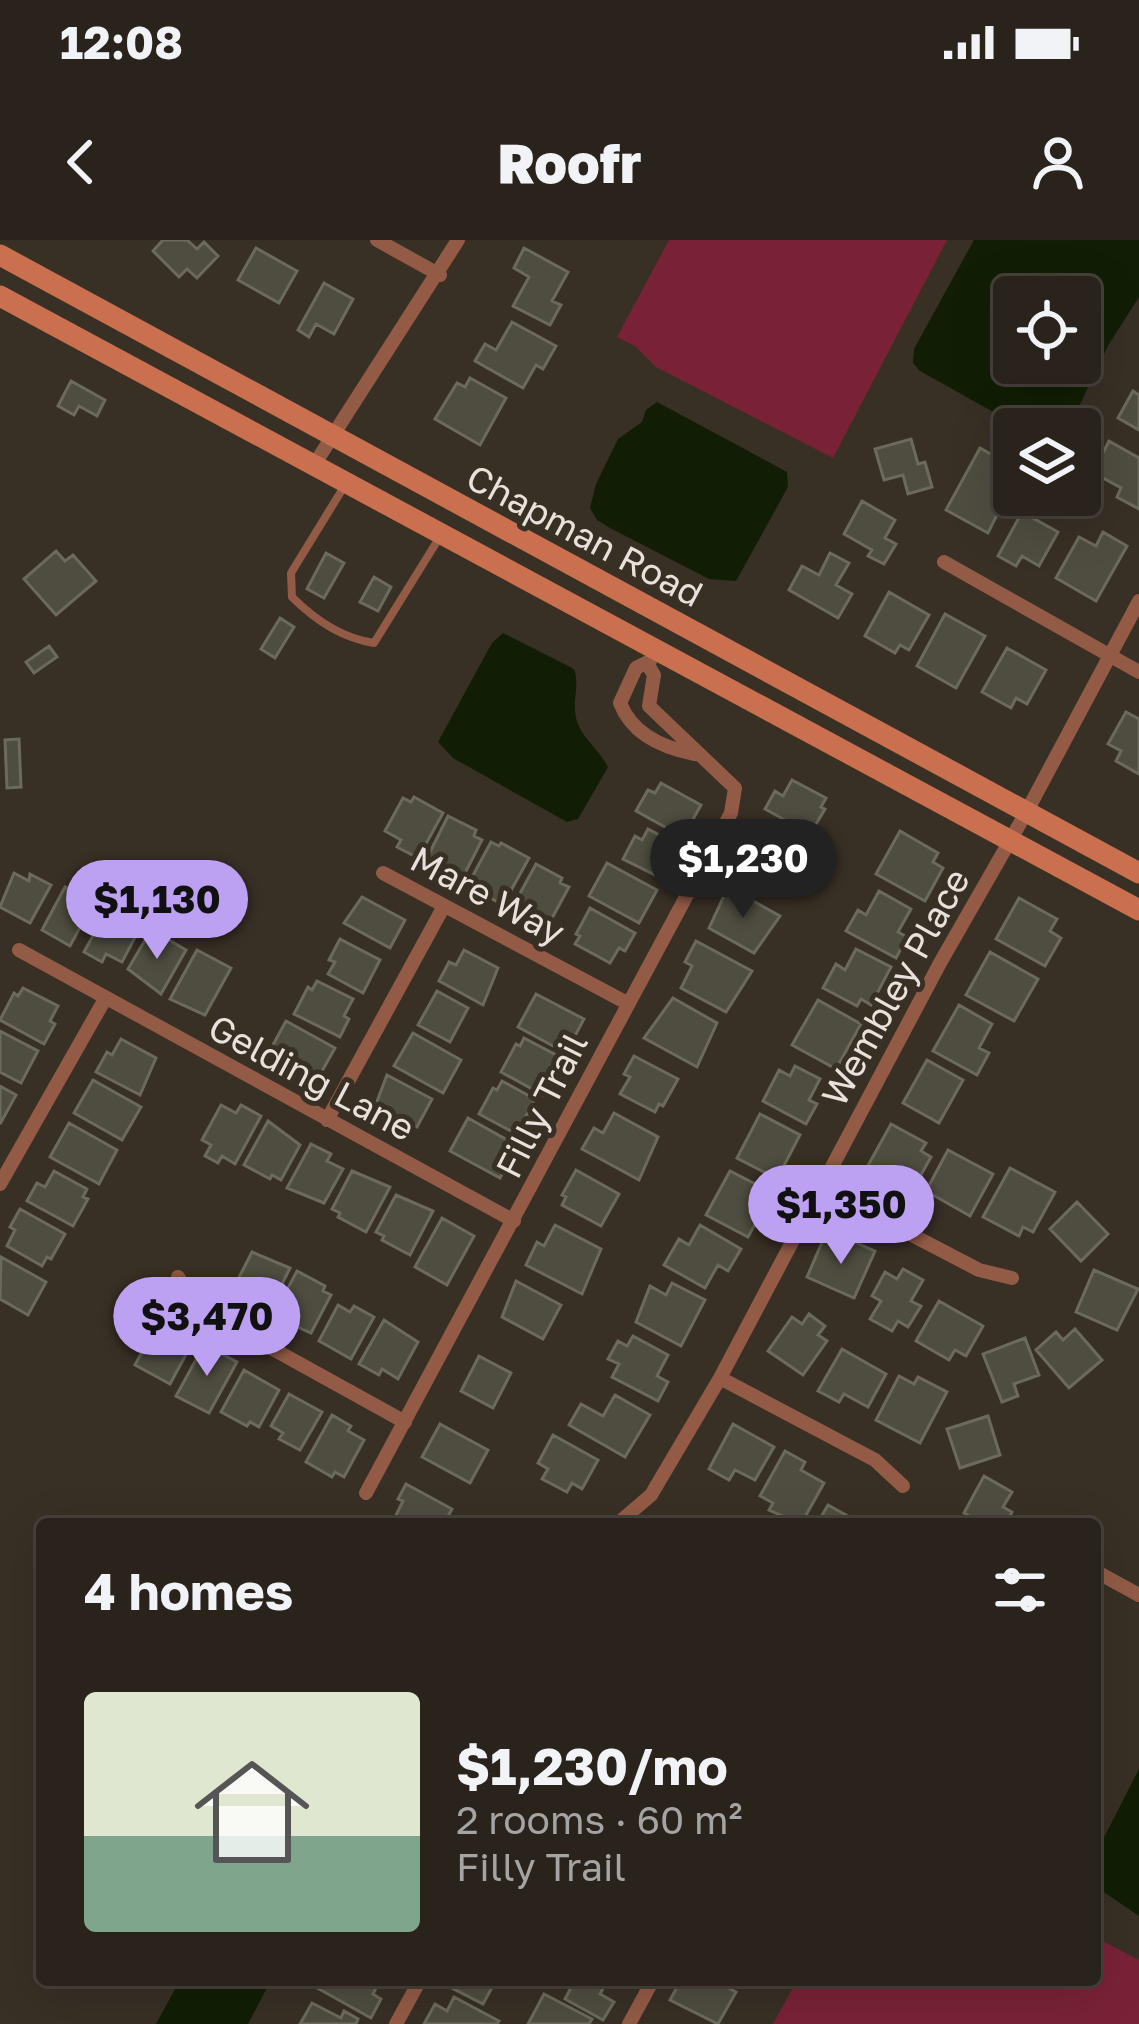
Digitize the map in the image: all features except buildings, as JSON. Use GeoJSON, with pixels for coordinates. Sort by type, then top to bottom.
{"type":"FeatureCollection","features":[{"type":"Feature","properties":{"kind":"street"},"geometry":{"type":"LineString","coordinates":[[376,240],[440,275]]}},
{"type":"Feature","properties":{"kind":"street"},"geometry":{"type":"LineString","coordinates":[[314,465],[440,275],[458,240]]}},
{"type":"Feature","properties":{"kind":"street","name":"Chapman Road"},"geometry":{"type":"LineString","coordinates":[[0,255],[1139,873]]}},
{"type":"Feature","properties":{"kind":"street","name":"Chapman Road"},"geometry":{"type":"LineString","coordinates":[[3,304],[442,534],[652,657],[1139,910]]}},
{"type":"Feature","properties":{"kind":"street"},"geometry":{"type":"LineString","coordinates":[[944,562],[1139,672]]}},
{"type":"Feature","properties":{"kind":"street","name":"Wembley Place"},"geometry":{"type":"LineString","coordinates":[[624,1518],[651,1495],[720,1378],[1139,601]]}},
{"type":"Feature","properties":{"kind":"street"},"geometry":{"type":"LineString","coordinates":[[649,706],[652,657],[636,668],[620,703],[626,719],[673,750],[695,754]]}},
{"type":"Feature","properties":{"kind":"street"},"geometry":{"type":"LineString","coordinates":[[620,703],[649,706],[695,754]]}},
{"type":"Feature","properties":{"kind":"street","name":"Filly Trail"},"geometry":{"type":"LineString","coordinates":[[367,1493],[731,813],[735,788],[695,754]]}},
{"type":"Feature","properties":{"kind":"street","name":"Mare Way"},"geometry":{"type":"LineString","coordinates":[[383,873],[627,1004]]}},
{"type":"Feature","properties":{"kind":"street"},"geometry":{"type":"LineString","coordinates":[[327,1120],[443,906]]}},
{"type":"Feature","properties":{"kind":"street","name":"Gelding Lane"},"geometry":{"type":"LineString","coordinates":[[19,950],[514,1221]]}},
{"type":"Feature","properties":{"kind":"street"},"geometry":{"type":"LineString","coordinates":[[0,1184],[104,999]]}},
{"type":"Feature","properties":{"kind":"street"},"geometry":{"type":"LineString","coordinates":[[820,1187],[979,1270],[1012,1278]]}},
{"type":"Feature","properties":{"kind":"street"},"geometry":{"type":"LineString","coordinates":[[178,1277],[196,1307],[405,1422]]}},
{"type":"Feature","properties":{"kind":"street"},"geometry":{"type":"LineString","coordinates":[[720,1378],[875,1460],[904,1486]]}},
{"type":"Feature","properties":{"kind":"street"},"geometry":{"type":"LineString","coordinates":[[1101,1573],[1139,1595]]}},
{"type":"Feature","properties":{"kind":"street"},"geometry":{"type":"LineString","coordinates":[[396,2024],[416,1986]]}},
{"type":"Feature","properties":{"kind":"street"},"geometry":{"type":"LineString","coordinates":[[629,2024],[650,1986]]}},
{"type":"Feature","properties":{"kind":"lane"},"geometry":{"type":"LineString","coordinates":[[346,482],[291,573],[292,597],[313,618],[356,640],[374,643],[442,534]]}},
{"type":"Feature","properties":{"kind":"shaded area"},"geometry":{"type":"Polygon","coordinates":[[[669,240],[947,240],[833,458],[656,367],[635,346],[617,337],[669,240]]]}},
{"type":"Feature","properties":{"kind":"shaded area"},"geometry":{"type":"Polygon","coordinates":[[[974,240],[1139,240],[1139,297],[1101,361],[1101,276],[993,276],[993,384],[1090,384],[1078,408],[993,408],[993,412],[913,363],[914,349],[974,240]]]}},
{"type":"Feature","properties":{"kind":"shaded area"},"geometry":{"type":"Polygon","coordinates":[[[657,402],[787,472],[788,487],[736,581],[709,579],[612,529],[597,520],[590,508],[618,439],[642,422],[646,410],[657,402]]]}},
{"type":"Feature","properties":{"kind":"shaded area"},"geometry":{"type":"Polygon","coordinates":[[[503,633],[574,669],[578,725],[608,767],[578,819],[567,822],[453,758],[438,742],[492,643],[503,633]]]}},
{"type":"Feature","properties":{"kind":"shaded area"},"geometry":{"type":"Polygon","coordinates":[[[1139,1769],[1139,1916],[1101,1890],[1101,1843],[1139,1769]]]}},
{"type":"Feature","properties":{"kind":"shaded area"},"geometry":{"type":"Polygon","coordinates":[[[1101,1940],[1139,1960],[1139,2024],[773,2024],[794,1986],[1101,1986],[1101,1940]]]}},
{"type":"Feature","properties":{"kind":"shaded area"},"geometry":{"type":"Polygon","coordinates":[[[177,1986],[268,1986],[248,2024],[156,2024],[177,1986]]]}}]}
